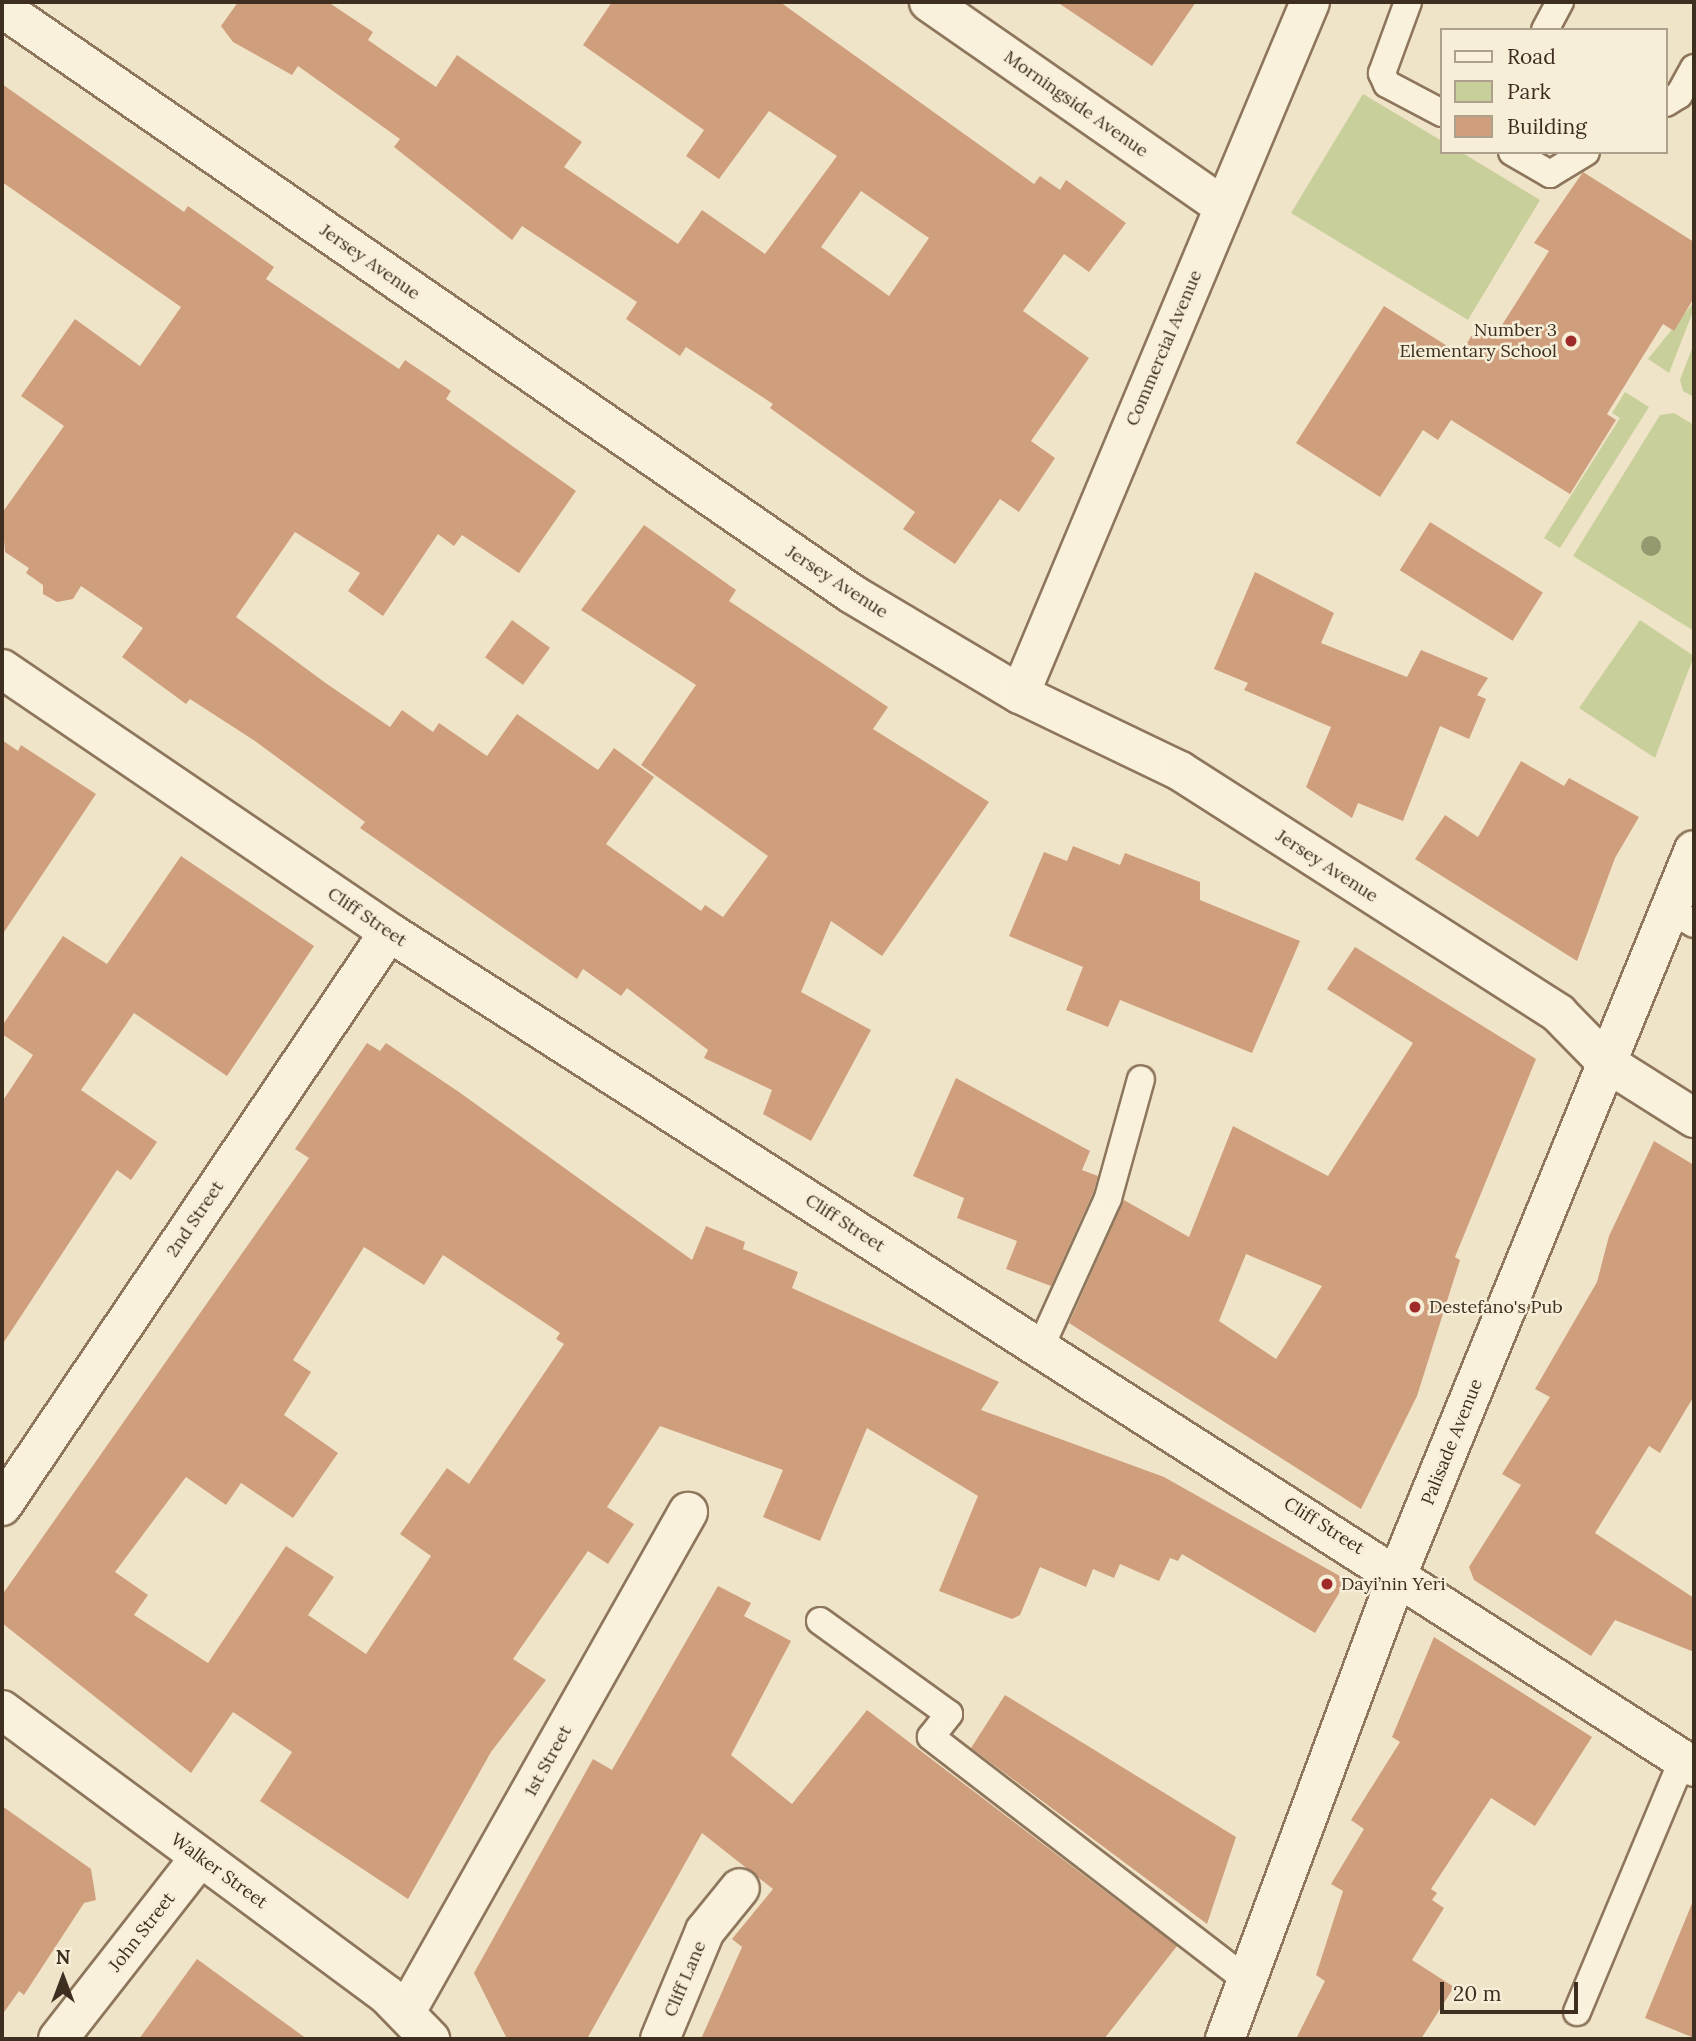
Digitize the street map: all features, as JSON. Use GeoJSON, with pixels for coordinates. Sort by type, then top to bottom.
{"type":"FeatureCollection","features":[{"type":"Feature","properties":{"kind":"street","name":"Morningside Avenue"},"geometry":{"type":"LineString","coordinates":[[929,2],[1223,206]]}},
{"type":"Feature","properties":{"kind":"street","name":"Commercial Avenue"},"geometry":{"type":"LineString","coordinates":[[1020,694],[1310,2]]}},
{"type":"Feature","properties":{"kind":"street","name":"Jersey Avenue"},"geometry":{"type":"LineString","coordinates":[[2,8],[852,594],[1020,694],[1180,771],[1558,1013],[1607,1063],[1694,1118]]}},
{"type":"Feature","properties":{"kind":"street","name":"Cliff Street"},"geometry":{"type":"LineString","coordinates":[[2,669],[388,932],[1398,1573],[1689,1763]]}},
{"type":"Feature","properties":{"kind":"street","name":"Palisade Avenue"},"geometry":{"type":"LineString","coordinates":[[1225,2039],[1398,1573],[1607,1063],[1682,916],[1694,850]]}},
{"type":"Feature","properties":{"kind":"street","name":"2nd Street"},"geometry":{"type":"LineString","coordinates":[[2,1506],[388,932]]}},
{"type":"Feature","properties":{"kind":"street","name":"1st Street"},"geometry":{"type":"LineString","coordinates":[[419,2025],[688,1512]]}},
{"type":"Feature","properties":{"kind":"street","name":"Walker Street"},"geometry":{"type":"LineString","coordinates":[[2,1710],[419,2025]]}},
{"type":"Feature","properties":{"kind":"street","name":"John Street"},"geometry":{"type":"LineString","coordinates":[[58,2039],[200,1857]]}},
{"type":"Feature","properties":{"kind":"street","name":"Cliff Lane"},"geometry":{"type":"LineString","coordinates":[[660,2039],[705,1931],[740,1888]]}},
{"type":"Feature","properties":{"kind":"lane"},"geometry":{"type":"LineString","coordinates":[[1408,2],[1382,73],[1387,84],[1440,112]]}},
{"type":"Feature","properties":{"kind":"lane"},"geometry":{"type":"LineString","coordinates":[[1546,28],[1560,2]]}},
{"type":"Feature","properties":{"kind":"lane"},"geometry":{"type":"LineString","coordinates":[[1668,102],[1679,96],[1694,68]]}},
{"type":"Feature","properties":{"kind":"lane"},"geometry":{"type":"LineString","coordinates":[[1515,154],[1550,174],[1583,154]]}},
{"type":"Feature","properties":{"kind":"lane"},"geometry":{"type":"LineString","coordinates":[[1041,1346],[1108,1198],[1141,1079]]}},
{"type":"Feature","properties":{"kind":"lane"},"geometry":{"type":"LineString","coordinates":[[820,1621],[949,1714],[931,1737],[1247,1980]]}},
{"type":"Feature","properties":{"kind":"lane"},"geometry":{"type":"LineString","coordinates":[[1577,2012],[1689,1763]]}},
{"type":"Feature","properties":{"kind":"green space"},"geometry":{"type":"Polygon","coordinates":[[[1363,94],[1440,140],[1440,154],[1464,154],[1540,200],[1468,320],[1291,213],[1363,94]]]}},
{"type":"Feature","properties":{"kind":"green space"},"geometry":{"type":"Polygon","coordinates":[[[1694,302],[1694,309],[1669,373],[1648,359],[1694,302]]]}},
{"type":"Feature","properties":{"kind":"green space"},"geometry":{"type":"Polygon","coordinates":[[[1694,343],[1694,397],[1683,391],[1680,380],[1694,343]]]}},
{"type":"Feature","properties":{"kind":"green space"},"geometry":{"type":"Polygon","coordinates":[[[1625,392],[1649,407],[1560,548],[1544,538],[1620,418],[1612,413],[1625,392]]]}},
{"type":"Feature","properties":{"kind":"green space"},"geometry":{"type":"Polygon","coordinates":[[[1674,413],[1694,425],[1694,631],[1573,556],[1660,415],[1674,413]]]}},
{"type":"Feature","properties":{"kind":"green space"},"geometry":{"type":"Polygon","coordinates":[[[1640,620],[1694,656],[1655,758],[1579,708],[1640,620]]]}},
{"type":"Feature","properties":{"kind":"building"},"geometry":{"type":"Polygon","coordinates":[[[238,2],[328,2],[373,32],[368,40],[436,87],[457,55],[582,142],[564,167],[678,244],[702,210],[765,254],[837,156],[769,111],[719,179],[686,156],[704,130],[583,45],[612,2],[780,2],[1034,184],[1040,176],[1060,190],[1066,180],[1126,223],[1089,272],[1064,254],[1023,311],[1089,358],[1031,441],[1055,458],[1019,512],[1000,499],[955,564],[903,529],[915,512],[770,408],[773,404],[686,347],[680,356],[626,319],[637,302],[522,226],[512,240],[394,147],[400,139],[298,66],[292,75],[233,42],[221,26],[238,2]],[[861,191],[821,247],[889,296],[929,238],[861,191]]]}},
{"type":"Feature","properties":{"kind":"building"},"geometry":{"type":"Polygon","coordinates":[[[1057,2],[1196,2],[1152,66],[1057,2]]]}},
{"type":"Feature","properties":{"kind":"building"},"geometry":{"type":"Polygon","coordinates":[[[2,84],[184,212],[188,206],[274,267],[266,279],[399,369],[405,360],[451,391],[446,399],[576,491],[519,573],[462,535],[454,546],[438,534],[383,616],[348,591],[360,573],[295,532],[236,617],[327,684],[390,727],[402,710],[433,732],[439,723],[487,756],[517,714],[598,770],[614,748],[654,777],[606,844],[701,911],[705,905],[723,917],[768,856],[641,765],[696,685],[581,610],[644,525],[736,590],[729,601],[888,707],[873,729],[989,802],[882,956],[831,921],[801,992],[871,1030],[811,1141],[763,1114],[772,1090],[704,1058],[708,1050],[627,988],[621,996],[583,969],[577,979],[360,828],[365,822],[255,741],[190,699],[186,704],[122,657],[143,628],[81,586],[73,599],[57,602],[43,594],[43,585],[26,573],[29,568],[5,552],[2,513],[64,426],[21,396],[75,319],[140,366],[181,307],[2,182],[2,84]]]}},
{"type":"Feature","properties":{"kind":"building"},"geometry":{"type":"Polygon","coordinates":[[[1583,172],[1694,242],[1694,298],[1674,331],[1663,324],[1607,414],[1616,420],[1570,494],[1451,420],[1438,440],[1423,430],[1380,497],[1296,443],[1384,306],[1460,354],[1476,329],[1493,339],[1549,251],[1534,243],[1583,172]]]}},
{"type":"Feature","properties":{"kind":"building"},"geometry":{"type":"Polygon","coordinates":[[[1430,522],[1543,592],[1513,641],[1400,570],[1430,522]]]}},
{"type":"Feature","properties":{"kind":"building"},"geometry":{"type":"Polygon","coordinates":[[[1255,572],[1334,613],[1321,643],[1407,677],[1421,650],[1488,678],[1477,695],[1486,699],[1469,739],[1440,726],[1403,821],[1358,803],[1352,818],[1306,787],[1331,727],[1244,690],[1248,683],[1214,669],[1255,572]]]}},
{"type":"Feature","properties":{"kind":"building"},"geometry":{"type":"Polygon","coordinates":[[[512,620],[550,648],[523,685],[485,657],[512,620]]]}},
{"type":"Feature","properties":{"kind":"building"},"geometry":{"type":"Polygon","coordinates":[[[2,740],[18,751],[21,745],[96,794],[2,935],[2,740]]]}},
{"type":"Feature","properties":{"kind":"building"},"geometry":{"type":"Polygon","coordinates":[[[1521,761],[1564,786],[1569,778],[1639,817],[1615,858],[1577,961],[1415,859],[1445,815],[1478,837],[1521,761]]]}},
{"type":"Feature","properties":{"kind":"building"},"geometry":{"type":"Polygon","coordinates":[[[1073,846],[1120,865],[1125,853],[1200,882],[1200,900],[1300,941],[1252,1053],[1120,1000],[1108,1027],[1066,1010],[1083,967],[1009,936],[1044,852],[1067,861],[1073,846]]]}},
{"type":"Feature","properties":{"kind":"building"},"geometry":{"type":"Polygon","coordinates":[[[181,856],[314,946],[227,1076],[134,1013],[81,1090],[157,1142],[131,1180],[117,1170],[2,1345],[2,1102],[33,1055],[2,1034],[2,1026],[63,936],[107,964],[181,856]]]}},
{"type":"Feature","properties":{"kind":"building"},"geometry":{"type":"Polygon","coordinates":[[[1355,947],[1536,1059],[1455,1257],[1460,1260],[1417,1396],[1361,1509],[1069,1323],[1124,1200],[1189,1237],[1233,1126],[1328,1176],[1413,1043],[1327,989],[1355,947]],[[1246,1254],[1219,1321],[1276,1359],[1322,1286],[1246,1254]]]}},
{"type":"Feature","properties":{"kind":"building"},"geometry":{"type":"Polygon","coordinates":[[[367,1043],[380,1051],[386,1043],[459,1092],[692,1260],[706,1226],[745,1242],[743,1249],[798,1272],[792,1288],[999,1382],[981,1410],[1164,1477],[1347,1580],[1315,1633],[1182,1554],[1178,1561],[1170,1558],[1159,1581],[1120,1564],[1114,1578],[1093,1569],[1086,1587],[1040,1567],[1020,1615],[1012,1619],[939,1591],[978,1496],[867,1428],[820,1541],[763,1517],[783,1470],[660,1426],[607,1507],[634,1524],[608,1564],[588,1551],[513,1659],[546,1680],[491,1752],[408,1899],[260,1801],[292,1752],[233,1712],[191,1773],[2,1623],[2,1595],[309,1158],[295,1149],[367,1043]],[[364,1247],[293,1360],[311,1372],[284,1415],[338,1453],[293,1518],[241,1483],[226,1505],[186,1477],[115,1572],[148,1595],[134,1615],[208,1663],[286,1546],[334,1577],[308,1615],[366,1654],[431,1556],[400,1534],[447,1468],[469,1484],[564,1344],[556,1339],[560,1333],[443,1255],[424,1285],[364,1247]]]}},
{"type":"Feature","properties":{"kind":"building"},"geometry":{"type":"Polygon","coordinates":[[[956,1078],[1090,1151],[1082,1170],[1098,1176],[1051,1286],[1006,1269],[1017,1241],[957,1218],[964,1198],[913,1176],[956,1078]]]}},
{"type":"Feature","properties":{"kind":"building"},"geometry":{"type":"Polygon","coordinates":[[[1654,1141],[1694,1165],[1694,1396],[1660,1453],[1649,1446],[1595,1533],[1694,1598],[1694,1652],[1615,1620],[1591,1656],[1474,1580],[1469,1567],[1521,1485],[1502,1474],[1550,1397],[1535,1389],[1597,1282],[1609,1236],[1654,1141]]]}},
{"type":"Feature","properties":{"kind":"building"},"geometry":{"type":"Polygon","coordinates":[[[718,1586],[751,1603],[744,1616],[791,1641],[731,1755],[792,1804],[867,1710],[1177,1946],[1104,2039],[701,2039],[742,1947],[732,1939],[773,1889],[702,1833],[587,2039],[507,2039],[474,1973],[593,1759],[612,1770],[718,1586]]]}},
{"type":"Feature","properties":{"kind":"building"},"geometry":{"type":"Polygon","coordinates":[[[1434,1637],[1592,1737],[1535,1826],[1491,1798],[1431,1889],[1437,1893],[1432,1900],[1444,1908],[1412,1960],[1454,1987],[1421,2039],[1296,2039],[1325,1981],[1316,1975],[1343,1891],[1331,1884],[1364,1829],[1351,1820],[1400,1742],[1392,1737],[1434,1637]]]}},
{"type":"Feature","properties":{"kind":"building"},"geometry":{"type":"Polygon","coordinates":[[[1005,1695],[1236,1837],[1207,1924],[971,1748],[1005,1695]]]}},
{"type":"Feature","properties":{"kind":"building"},"geometry":{"type":"Polygon","coordinates":[[[2,1806],[91,1869],[96,1900],[84,1903],[24,1995],[19,1991],[2,2015],[2,1806]]]}},
{"type":"Feature","properties":{"kind":"building"},"geometry":{"type":"Polygon","coordinates":[[[1694,1901],[1694,2038],[1645,2018],[1694,1901]]]}},
{"type":"Feature","properties":{"kind":"building"},"geometry":{"type":"Polygon","coordinates":[[[197,1959],[307,2039],[139,2039],[197,1959]]]}},
{"type":"Feature","properties":{"kind":"place","name":"Number 3 Elementary School"},"geometry":{"type":"Point","coordinates":[1571,341]}},
{"type":"Feature","properties":{"kind":"place","name":"Destefano's Pub"},"geometry":{"type":"Point","coordinates":[1415,1307]}},
{"type":"Feature","properties":{"kind":"place","name":"Dayi’nin Yeri"},"geometry":{"type":"Point","coordinates":[1327,1584]}}]}
